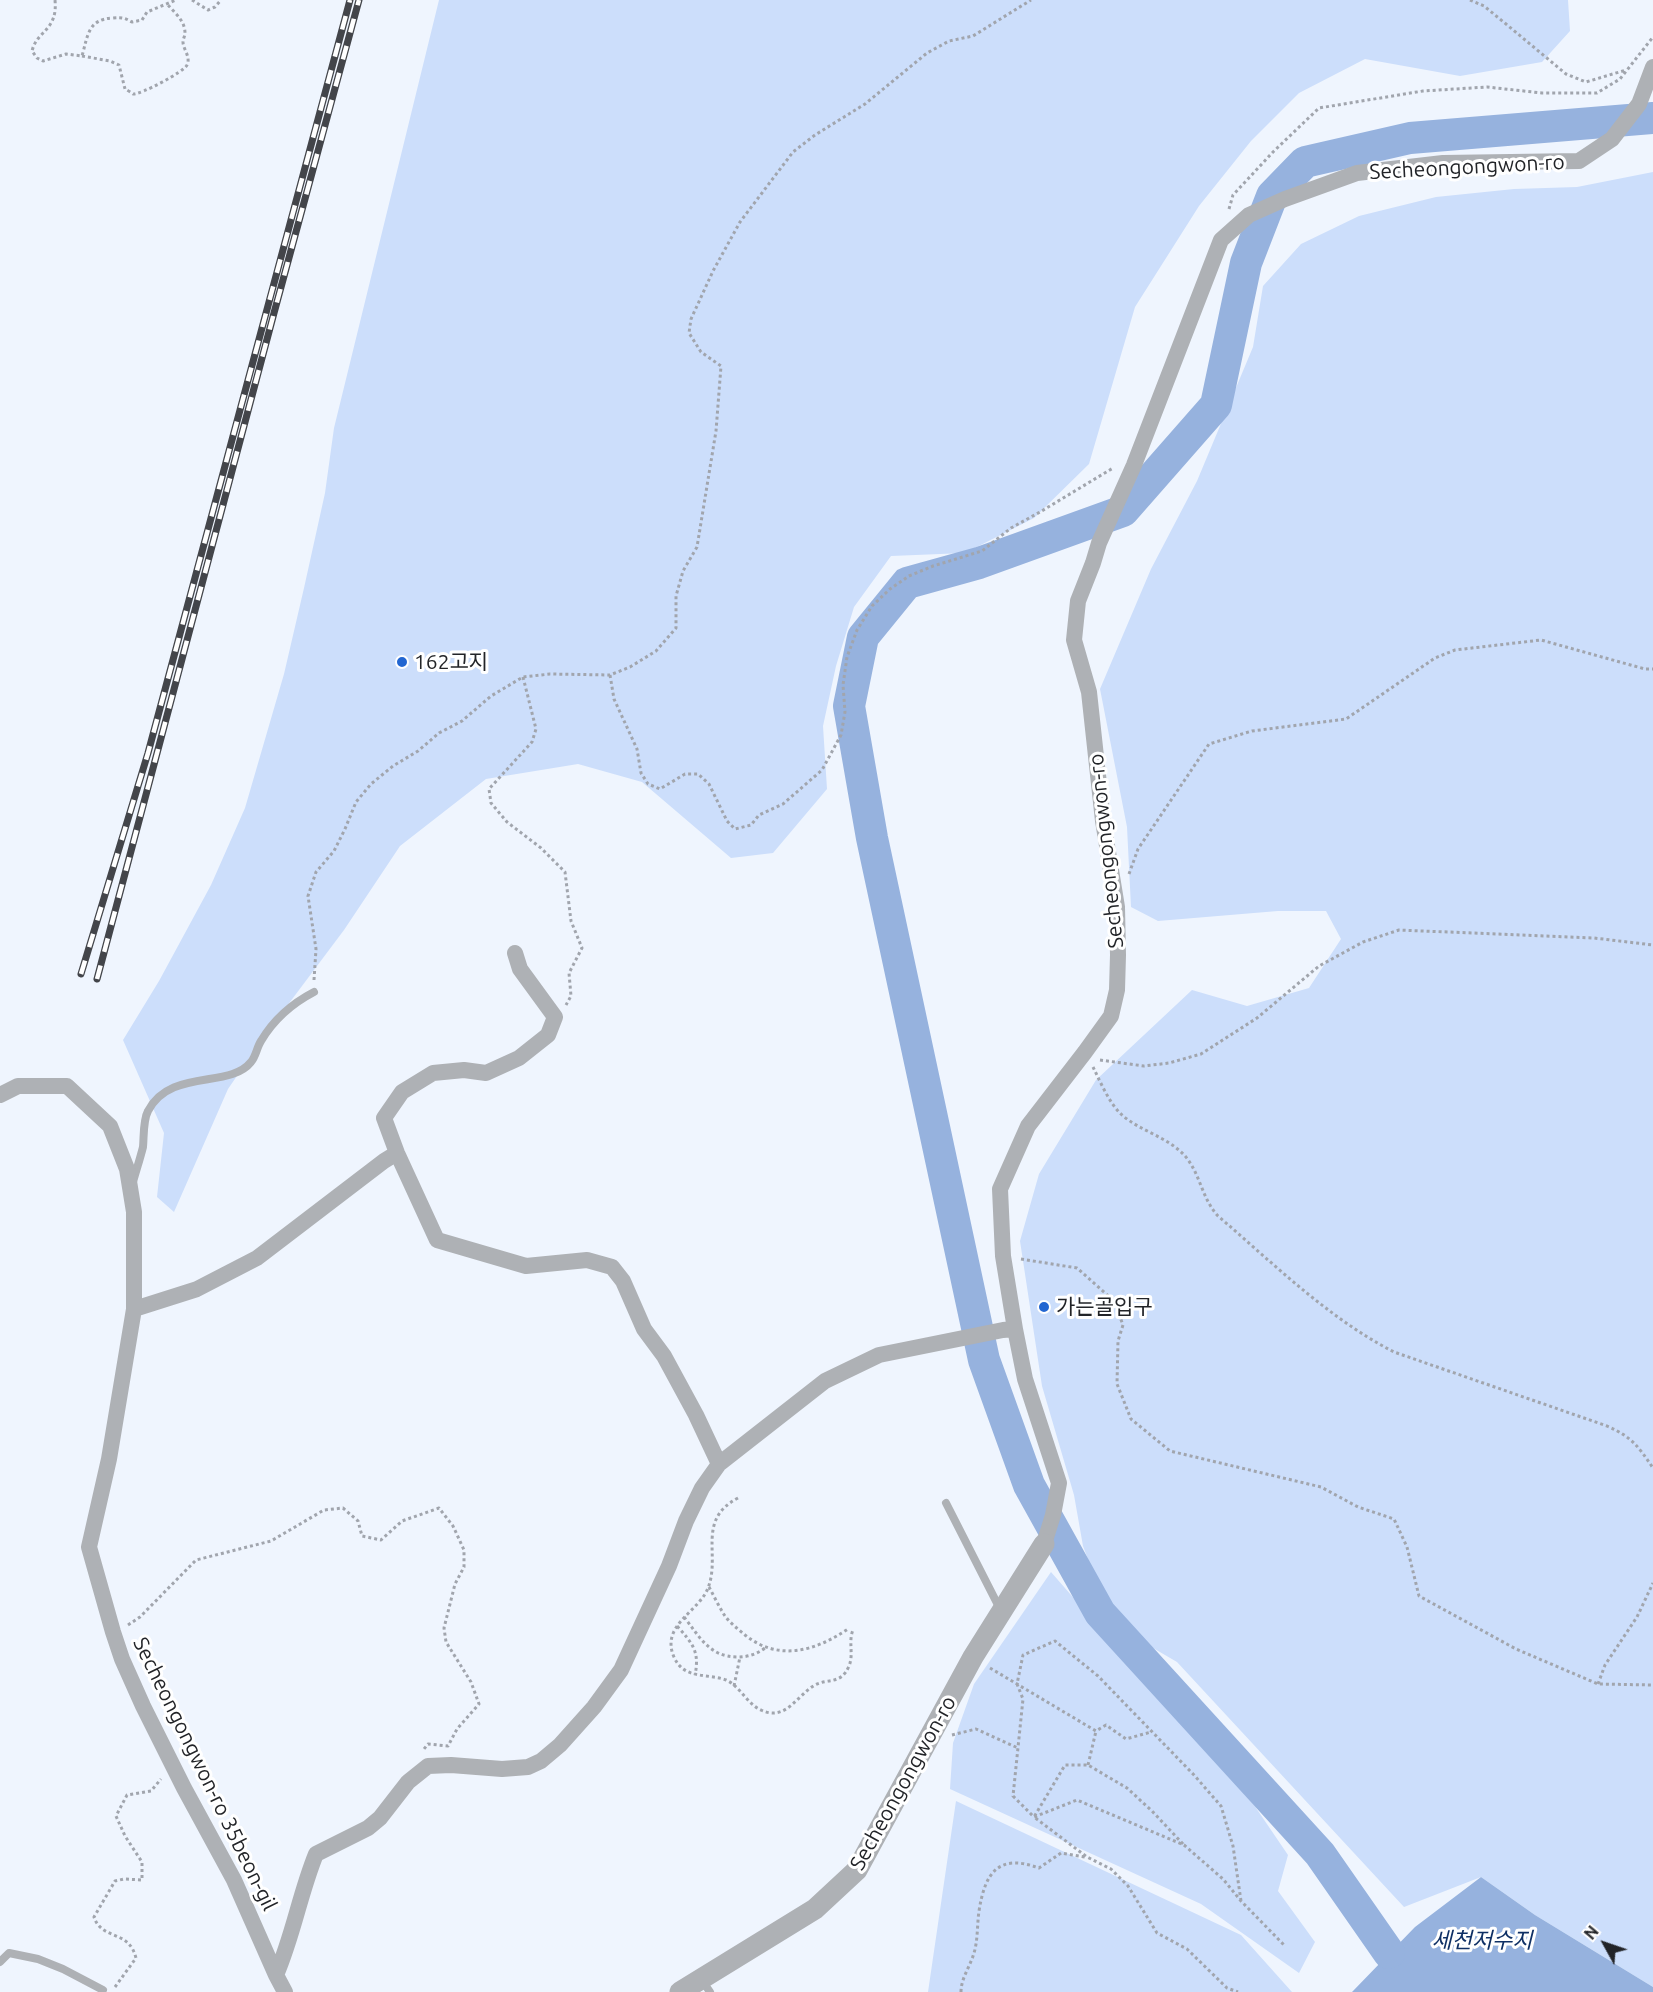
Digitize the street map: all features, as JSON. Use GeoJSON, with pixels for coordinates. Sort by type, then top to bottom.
{"type":"FeatureCollection","features":[{"type":"Feature","properties":{"kind":"street","name":"Secheongongwon-ro"},"geometry":{"type":"LineString","coordinates":[[1221,240],[1249,215],[1284,199],[1357,173],[1443,164],[1579,160],[1612,139],[1640,104],[1653,66]]}},
{"type":"Feature","properties":{"kind":"street"},"geometry":{"type":"LineString","coordinates":[[1140,447],[1221,240]]}},
{"type":"Feature","properties":{"kind":"street","name":"Secheongongwon-ro"},"geometry":{"type":"LineString","coordinates":[[680,1992],[705,1985],[815,1909],[857,1870],[973,1658],[1044,1544],[1053,1515],[1059,1483],[1009,1330],[1000,1189],[1028,1126],[1111,1016],[1117,990],[1117,907],[1103,821],[1089,692],[1074,640],[1078,601],[1094,563],[1099,543],[1140,447]]}},
{"type":"Feature","properties":{"kind":"street"},"geometry":{"type":"LineString","coordinates":[[516,953],[520,969],[555,1017],[548,1035],[519,1058],[486,1072],[464,1070],[433,1072],[402,1092],[384,1118],[397,1153],[437,1240],[526,1266],[587,1260],[612,1268],[623,1281],[644,1329],[664,1356],[719,1464]]}},
{"type":"Feature","properties":{"kind":"street","name":"Secheongongwon-ro 35beon-gil"},"geometry":{"type":"LineString","coordinates":[[0,1095],[18,1086],[67,1086],[110,1126],[127,1169],[134,1212],[134,1309],[109,1459],[89,1547],[113,1632],[138,1696],[234,1880],[285,1992]]}},
{"type":"Feature","properties":{"kind":"street"},"geometry":{"type":"LineString","coordinates":[[134,1309],[197,1289],[257,1258],[397,1153]]}},
{"type":"Feature","properties":{"kind":"street"},"geometry":{"type":"LineString","coordinates":[[422,1771],[428,1766],[451,1765],[474,1768],[528,1767],[541,1761],[560,1745],[594,1707],[621,1670],[669,1566],[686,1521],[702,1488],[719,1464],[825,1381],[879,1355],[1009,1330]]}},
{"type":"Feature","properties":{"kind":"street","name":"Secheongongwon-ro 35beon-gil"},"geometry":{"type":"LineString","coordinates":[[276,1975],[295,1922],[305,1880],[316,1854],[374,1823],[408,1782],[422,1771]]}},
{"type":"Feature","properties":{"kind":"lane"},"geometry":{"type":"LineString","coordinates":[[130,1191],[142,1148],[147,1112],[165,1091],[191,1082],[238,1072],[251,1062],[276,1019],[297,1001],[314,992]]}},
{"type":"Feature","properties":{"kind":"lane"},"geometry":{"type":"LineString","coordinates":[[946,1503],[1002,1612]]}},
{"type":"Feature","properties":{"kind":"lane"},"geometry":{"type":"LineString","coordinates":[[0,1962],[9,1953],[38,1959],[103,1990]]}},
{"type":"Feature","properties":{"kind":"path"},"geometry":{"type":"LineString","coordinates":[[55,0],[56,13],[49,27],[33,45],[32,51],[37,58],[43,61],[66,54],[110,61],[119,65],[125,89],[132,94],[140,93],[171,78],[187,65],[189,58],[183,41],[184,25],[168,5]]}},
{"type":"Feature","properties":{"kind":"path"},"geometry":{"type":"LineString","coordinates":[[82,56],[89,30],[93,24],[103,18],[124,17],[132,22],[142,20],[147,12],[176,0]]}},
{"type":"Feature","properties":{"kind":"path"},"geometry":{"type":"LineString","coordinates":[[192,0],[208,10],[215,7],[221,0]]}},
{"type":"Feature","properties":{"kind":"path"},"geometry":{"type":"LineString","coordinates":[[314,992],[316,949],[308,896],[316,872],[334,851],[356,802],[371,784],[439,733],[462,721],[491,696],[523,676],[610,675],[630,667],[656,651],[676,628],[676,596],[683,571],[697,547],[714,441],[721,366],[701,352],[689,333],[691,320],[713,271],[741,222],[793,152],[815,135],[865,104],[927,53],[950,41],[973,36],[1031,0]]}},
{"type":"Feature","properties":{"kind":"path"},"geometry":{"type":"LineString","coordinates":[[1470,0],[1484,6],[1566,74],[1586,82],[1627,70]]}},
{"type":"Feature","properties":{"kind":"path"},"geometry":{"type":"LineString","coordinates":[[1221,240],[1233,195],[1318,108],[1423,91],[1487,87],[1542,93],[1597,93],[1620,79],[1653,37]]}},
{"type":"Feature","properties":{"kind":"path"},"geometry":{"type":"LineString","coordinates":[[610,675],[614,699],[637,749],[641,773],[648,784],[660,789],[685,774],[698,774],[709,784],[727,821],[735,829],[751,825],[759,815],[783,804],[822,770],[841,735],[845,712],[843,685],[847,657],[858,630],[872,606],[890,589],[909,576],[982,551],[1011,528],[1103,476],[1140,447]]}},
{"type":"Feature","properties":{"kind":"path"},"geometry":{"type":"LineString","coordinates":[[1127,878],[1138,849],[1209,744],[1252,731],[1346,719],[1436,658],[1455,650],[1541,640],[1645,669],[1653,669]]}},
{"type":"Feature","properties":{"kind":"path"},"geometry":{"type":"LineString","coordinates":[[523,676],[536,729],[532,742],[489,789],[491,803],[507,822],[541,848],[565,872],[571,921],[582,948],[569,973],[571,996],[563,1010],[555,1017]]}},
{"type":"Feature","properties":{"kind":"path"},"geometry":{"type":"LineString","coordinates":[[1085,1052],[1103,1062],[1144,1066],[1169,1063],[1201,1054],[1257,1018],[1319,966],[1363,942],[1400,930],[1594,938],[1653,945]]}},
{"type":"Feature","properties":{"kind":"path"},"geometry":{"type":"LineString","coordinates":[[1085,1052],[1111,1101],[1120,1113],[1184,1155],[1207,1202],[1218,1216],[1338,1317],[1394,1352],[1625,1434],[1653,1468]]}},
{"type":"Feature","properties":{"kind":"path"},"geometry":{"type":"LineString","coordinates":[[1003,1256],[1077,1268],[1114,1301],[1123,1325],[1118,1341],[1117,1384],[1131,1419],[1170,1451],[1322,1487],[1358,1507],[1394,1519],[1407,1547],[1419,1596],[1516,1649],[1598,1684],[1653,1685]]}},
{"type":"Feature","properties":{"kind":"path"},"geometry":{"type":"LineString","coordinates":[[738,1498],[730,1502],[720,1514],[711,1534],[713,1571],[706,1594],[677,1626],[672,1645],[679,1665],[695,1675],[726,1680],[761,1710],[773,1713],[784,1711],[793,1706],[811,1688],[818,1684],[834,1682],[843,1674],[849,1666],[850,1637],[853,1630]]}},
{"type":"Feature","properties":{"kind":"path"},"geometry":{"type":"LineString","coordinates":[[113,1632],[140,1617],[196,1560],[271,1540],[324,1510],[343,1508],[358,1521],[362,1536],[381,1540],[402,1521],[439,1508],[453,1526],[464,1550],[464,1567],[455,1584],[444,1628],[446,1642],[471,1682],[479,1704],[458,1729],[448,1746],[428,1744],[420,1754],[422,1771]]}},
{"type":"Feature","properties":{"kind":"path"},"geometry":{"type":"LineString","coordinates":[[1598,1684],[1605,1665],[1637,1617],[1653,1583]]}},
{"type":"Feature","properties":{"kind":"path"},"geometry":{"type":"LineString","coordinates":[[709,1587],[726,1617],[750,1639],[766,1647],[791,1652],[805,1650],[838,1636],[848,1629]]}},
{"type":"Feature","properties":{"kind":"path"},"geometry":{"type":"LineString","coordinates":[[684,1617],[716,1654],[740,1657],[759,1653],[766,1647]]}},
{"type":"Feature","properties":{"kind":"path"},"geometry":{"type":"LineString","coordinates":[[677,1626],[692,1643],[696,1653],[698,1663],[695,1675]]}},
{"type":"Feature","properties":{"kind":"path"},"geometry":{"type":"LineString","coordinates":[[1238,1992],[1227,1988],[1187,1949],[1157,1933],[1128,1886],[1110,1869],[1087,1857],[1034,1817],[1013,1796],[1023,1699],[1017,1684],[1023,1655],[1055,1641],[1098,1676],[1194,1775],[1221,1806],[1233,1846],[1240,1901]]}},
{"type":"Feature","properties":{"kind":"path"},"geometry":{"type":"LineString","coordinates":[[734,1686],[740,1657]]}},
{"type":"Feature","properties":{"kind":"path"},"geometry":{"type":"LineString","coordinates":[[986,1665],[1096,1731]]}},
{"type":"Feature","properties":{"kind":"path"},"geometry":{"type":"LineString","coordinates":[[1088,1765],[1096,1731],[1106,1725],[1126,1739],[1151,1732]]}},
{"type":"Feature","properties":{"kind":"path"},"geometry":{"type":"LineString","coordinates":[[928,1739],[943,1740],[952,1735],[976,1729],[1018,1748]]}},
{"type":"Feature","properties":{"kind":"path"},"geometry":{"type":"LineString","coordinates":[[103,1990],[112,1991],[136,1958],[134,1949],[123,1938],[97,1925],[94,1917],[115,1881],[124,1878],[142,1880],[142,1862],[125,1836],[116,1816],[127,1795],[151,1791],[160,1781],[169,1759]]}},
{"type":"Feature","properties":{"kind":"path"},"geometry":{"type":"LineString","coordinates":[[1034,1817],[1065,1765],[1088,1765],[1127,1788],[1222,1879],[1240,1901],[1285,1946]]}},
{"type":"Feature","properties":{"kind":"path"},"geometry":{"type":"LineString","coordinates":[[1034,1817],[1077,1800],[1184,1845]]}},
{"type":"Feature","properties":{"kind":"path"},"geometry":{"type":"LineString","coordinates":[[961,1992],[961,1984],[975,1952],[979,1910],[988,1876],[996,1868],[1005,1864],[1026,1863],[1039,1868],[1061,1853],[1087,1857]]}},
{"type":"Feature","properties":{"kind":"shaded area"},"geometry":{"type":"Polygon","coordinates":[[[439,0],[1568,0],[1570,31],[1542,62],[1460,76],[1365,59],[1299,93],[1251,141],[1199,206],[1135,307],[1089,464],[1034,518],[965,553],[891,556],[854,607],[836,666],[823,726],[827,789],[773,853],[731,858],[642,782],[578,764],[486,779],[400,846],[344,930],[228,1089],[174,1212],[157,1197],[164,1133],[123,1040],[159,981],[211,885],[245,808],[284,674],[325,493],[334,428],[439,0]]]}},
{"type":"Feature","properties":{"kind":"shaded area"},"geometry":{"type":"Polygon","coordinates":[[[1653,172],[1653,1987],[1535,1915],[1481,1877],[1404,1907],[1177,1662],[1141,1641],[1098,1586],[1083,1546],[1074,1495],[1042,1386],[1020,1241],[1039,1174],[1096,1080],[1192,990],[1247,1006],[1309,988],[1341,939],[1326,911],[1278,911],[1158,921],[1131,907],[1127,827],[1100,689],[1151,569],[1197,481],[1253,347],[1263,286],[1301,244],[1359,216],[1436,197],[1514,189],[1577,187],[1653,172]]]}},
{"type":"Feature","properties":{"kind":"shaded area"},"geometry":{"type":"Polygon","coordinates":[[[1051,1572],[1254,1805],[1288,1855],[1278,1891],[1315,1942],[1299,1973],[1201,1904],[950,1789],[953,1743],[974,1684],[1051,1572]]]}},
{"type":"Feature","properties":{"kind":"shaded area"},"geometry":{"type":"Polygon","coordinates":[[[956,1801],[1241,1935],[1292,1992],[928,1992],[956,1801]]]}},
{"type":"Feature","properties":{"kind":"water","name":"세천저수지"},"geometry":{"type":"Polygon","coordinates":[[[1481,1877],[1535,1915],[1653,1987],[1653,1992],[1352,1992],[1415,1927],[1481,1877]]]}},
{"type":"Feature","properties":{"kind":"waterway"},"geometry":{"type":"LineString","coordinates":[[1389,1953],[1320,1854],[1100,1613],[1029,1485],[984,1360],[872,838],[849,706],[863,637],[907,583],[979,563],[1123,511],[1216,405],[1246,263],[1272,196],[1305,162],[1410,138],[1653,118]]}},
{"type":"Feature","properties":{"kind":"railway"},"geometry":{"type":"LineString","coordinates":[[81,974],[148,753],[350,0]]}},
{"type":"Feature","properties":{"kind":"railway"},"geometry":{"type":"LineString","coordinates":[[97,979],[359,0]]}},
{"type":"Feature","properties":{"kind":"place","name":"162고지"},"geometry":{"type":"Point","coordinates":[402,662]}},
{"type":"Feature","properties":{"kind":"place","name":"가는골입구"},"geometry":{"type":"Point","coordinates":[1044,1307]}}]}
